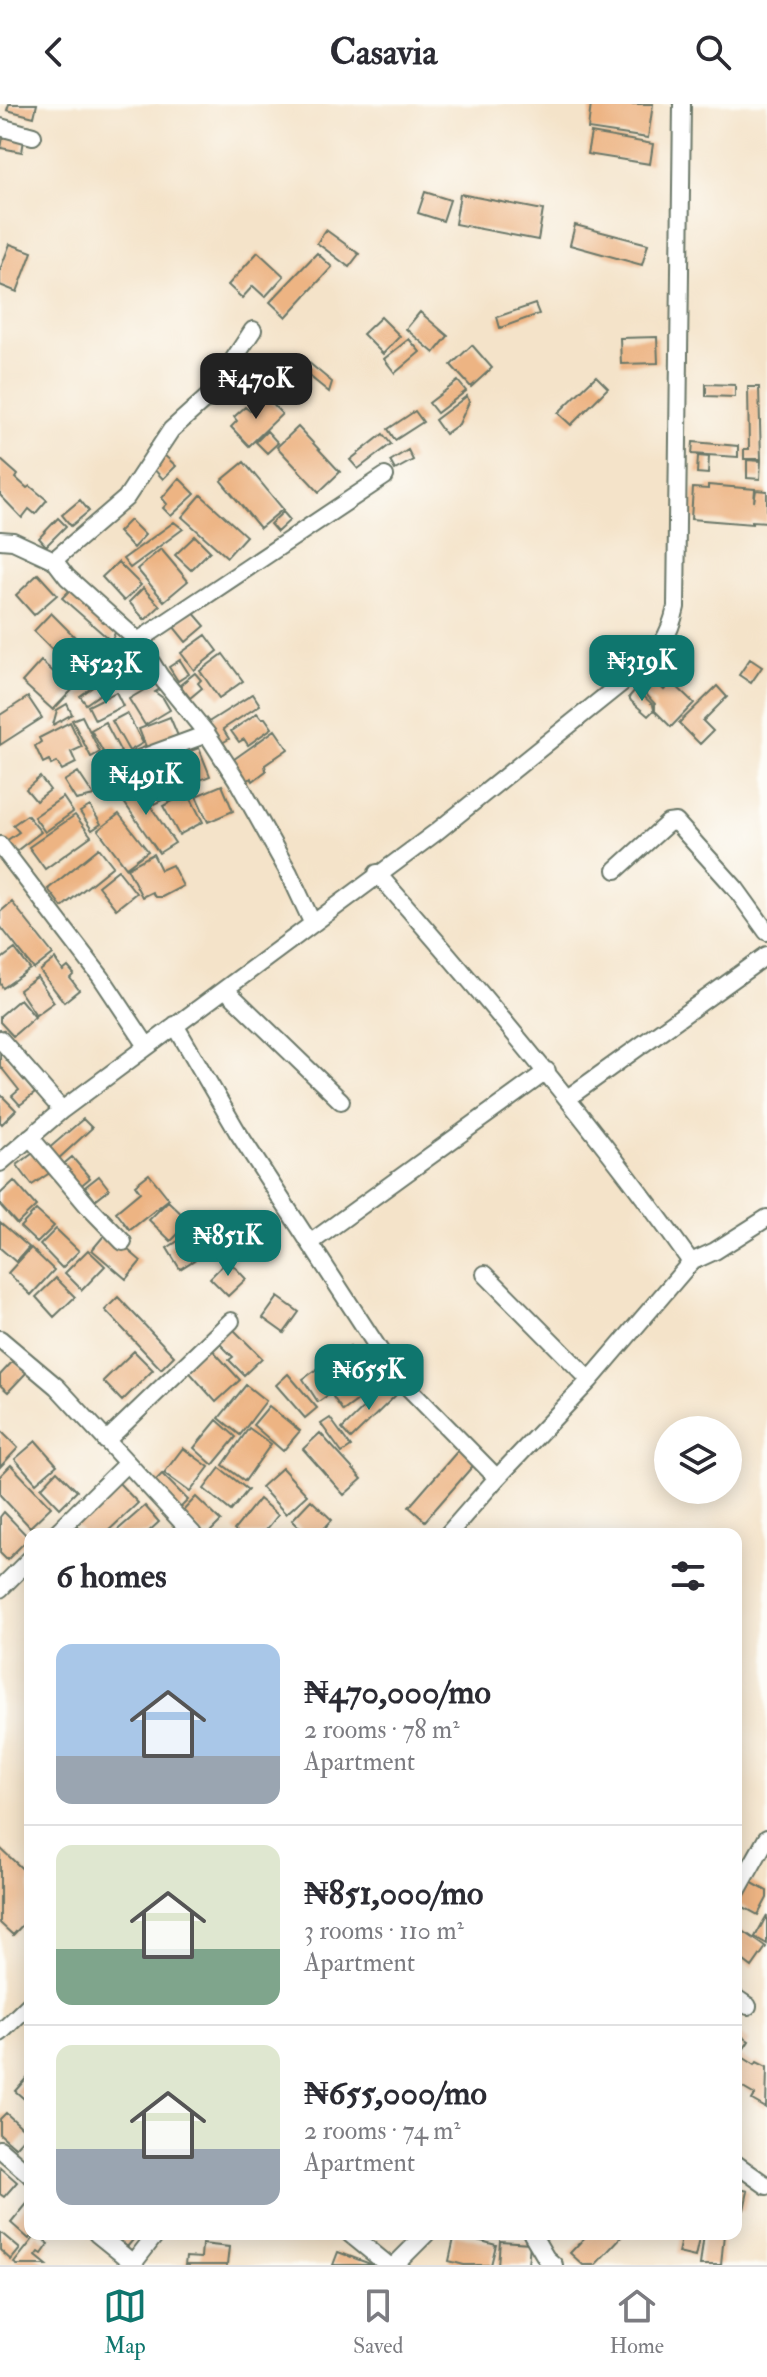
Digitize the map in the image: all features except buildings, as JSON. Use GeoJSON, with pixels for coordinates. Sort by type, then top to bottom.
{"type":"FeatureCollection","features":[{"type":"Feature","properties":{"kind":"street"},"geometry":{"type":"LineString","coordinates":[[0,1163],[62,1110],[377,873],[435,833],[634,673],[671,632],[677,579],[682,104]]}},
{"type":"Feature","properties":{"kind":"street"},"geometry":{"type":"LineString","coordinates":[[0,127],[33,136]]}},
{"type":"Feature","properties":{"kind":"street"},"geometry":{"type":"LineString","coordinates":[[54,560],[126,498],[171,430],[210,395],[253,330]]}},
{"type":"Feature","properties":{"kind":"street"},"geometry":{"type":"LineString","coordinates":[[138,641],[385,476]]}},
{"type":"Feature","properties":{"kind":"street"},"geometry":{"type":"LineString","coordinates":[[0,540],[13,541],[54,560],[67,577],[138,641],[237,780],[289,873],[312,922]]}},
{"type":"Feature","properties":{"kind":"street"},"geometry":{"type":"LineString","coordinates":[[125,764],[207,734]]}},
{"type":"Feature","properties":{"kind":"street"},"geometry":{"type":"LineString","coordinates":[[616,870],[668,823],[676,822],[736,889],[767,932]]}},
{"type":"Feature","properties":{"kind":"street"},"geometry":{"type":"LineString","coordinates":[[0,845],[101,977],[147,1046]]}},
{"type":"Feature","properties":{"kind":"street"},"geometry":{"type":"LineString","coordinates":[[377,873],[569,1097],[691,1262]]}},
{"type":"Feature","properties":{"kind":"street"},"geometry":{"type":"LineString","coordinates":[[569,1097],[767,955]]}},
{"type":"Feature","properties":{"kind":"street"},"geometry":{"type":"LineString","coordinates":[[225,989],[341,1101]]}},
{"type":"Feature","properties":{"kind":"street"},"geometry":{"type":"LineString","coordinates":[[175,1025],[237,1131],[395,1374],[497,1478]]}},
{"type":"Feature","properties":{"kind":"street"},"geometry":{"type":"LineString","coordinates":[[0,1039],[62,1110]]}},
{"type":"Feature","properties":{"kind":"street"},"geometry":{"type":"LineString","coordinates":[[310,1243],[547,1071]]}},
{"type":"Feature","properties":{"kind":"street"},"geometry":{"type":"LineString","coordinates":[[30,1137],[123,1242]]}},
{"type":"Feature","properties":{"kind":"street"},"geometry":{"type":"LineString","coordinates":[[453,1528],[590,1380],[691,1262],[715,1251],[767,1218]]}},
{"type":"Feature","properties":{"kind":"street"},"geometry":{"type":"LineString","coordinates":[[485,1274],[590,1380]]}},
{"type":"Feature","properties":{"kind":"street"},"geometry":{"type":"LineString","coordinates":[[106,1441],[231,1321]]}},
{"type":"Feature","properties":{"kind":"street"},"geometry":{"type":"LineString","coordinates":[[0,1339],[57,1387],[187,1528]]}},
{"type":"Feature","properties":{"kind":"street"},"geometry":{"type":"LineString","coordinates":[[61,1528],[126,1464]]}},
{"type":"Feature","properties":{"kind":"street"},"geometry":{"type":"LineString","coordinates":[[0,1589],[24,1565]]}},
{"type":"Feature","properties":{"kind":"street"},"geometry":{"type":"LineString","coordinates":[[742,1882],[767,1838]]}},
{"type":"Feature","properties":{"kind":"street"},"geometry":{"type":"LineString","coordinates":[[0,2033],[24,2010]]}},
{"type":"Feature","properties":{"kind":"street"},"geometry":{"type":"LineString","coordinates":[[0,2149],[24,2170]]}},
{"type":"Feature","properties":{"kind":"street"},"geometry":{"type":"LineString","coordinates":[[742,2168],[767,2186]]}},
{"type":"Feature","properties":{"kind":"street"},"geometry":{"type":"LineString","coordinates":[[104,2240],[133,2264],[151,2240]]}},
{"type":"Feature","properties":{"kind":"street"},"geometry":{"type":"LineString","coordinates":[[357,2240],[388,2265]]}},
{"type":"Feature","properties":{"kind":"street"},"geometry":{"type":"LineString","coordinates":[[395,2265],[420,2240]]}},
{"type":"Feature","properties":{"kind":"street"},"geometry":{"type":"LineString","coordinates":[[536,2240],[554,2265]]}}]}
